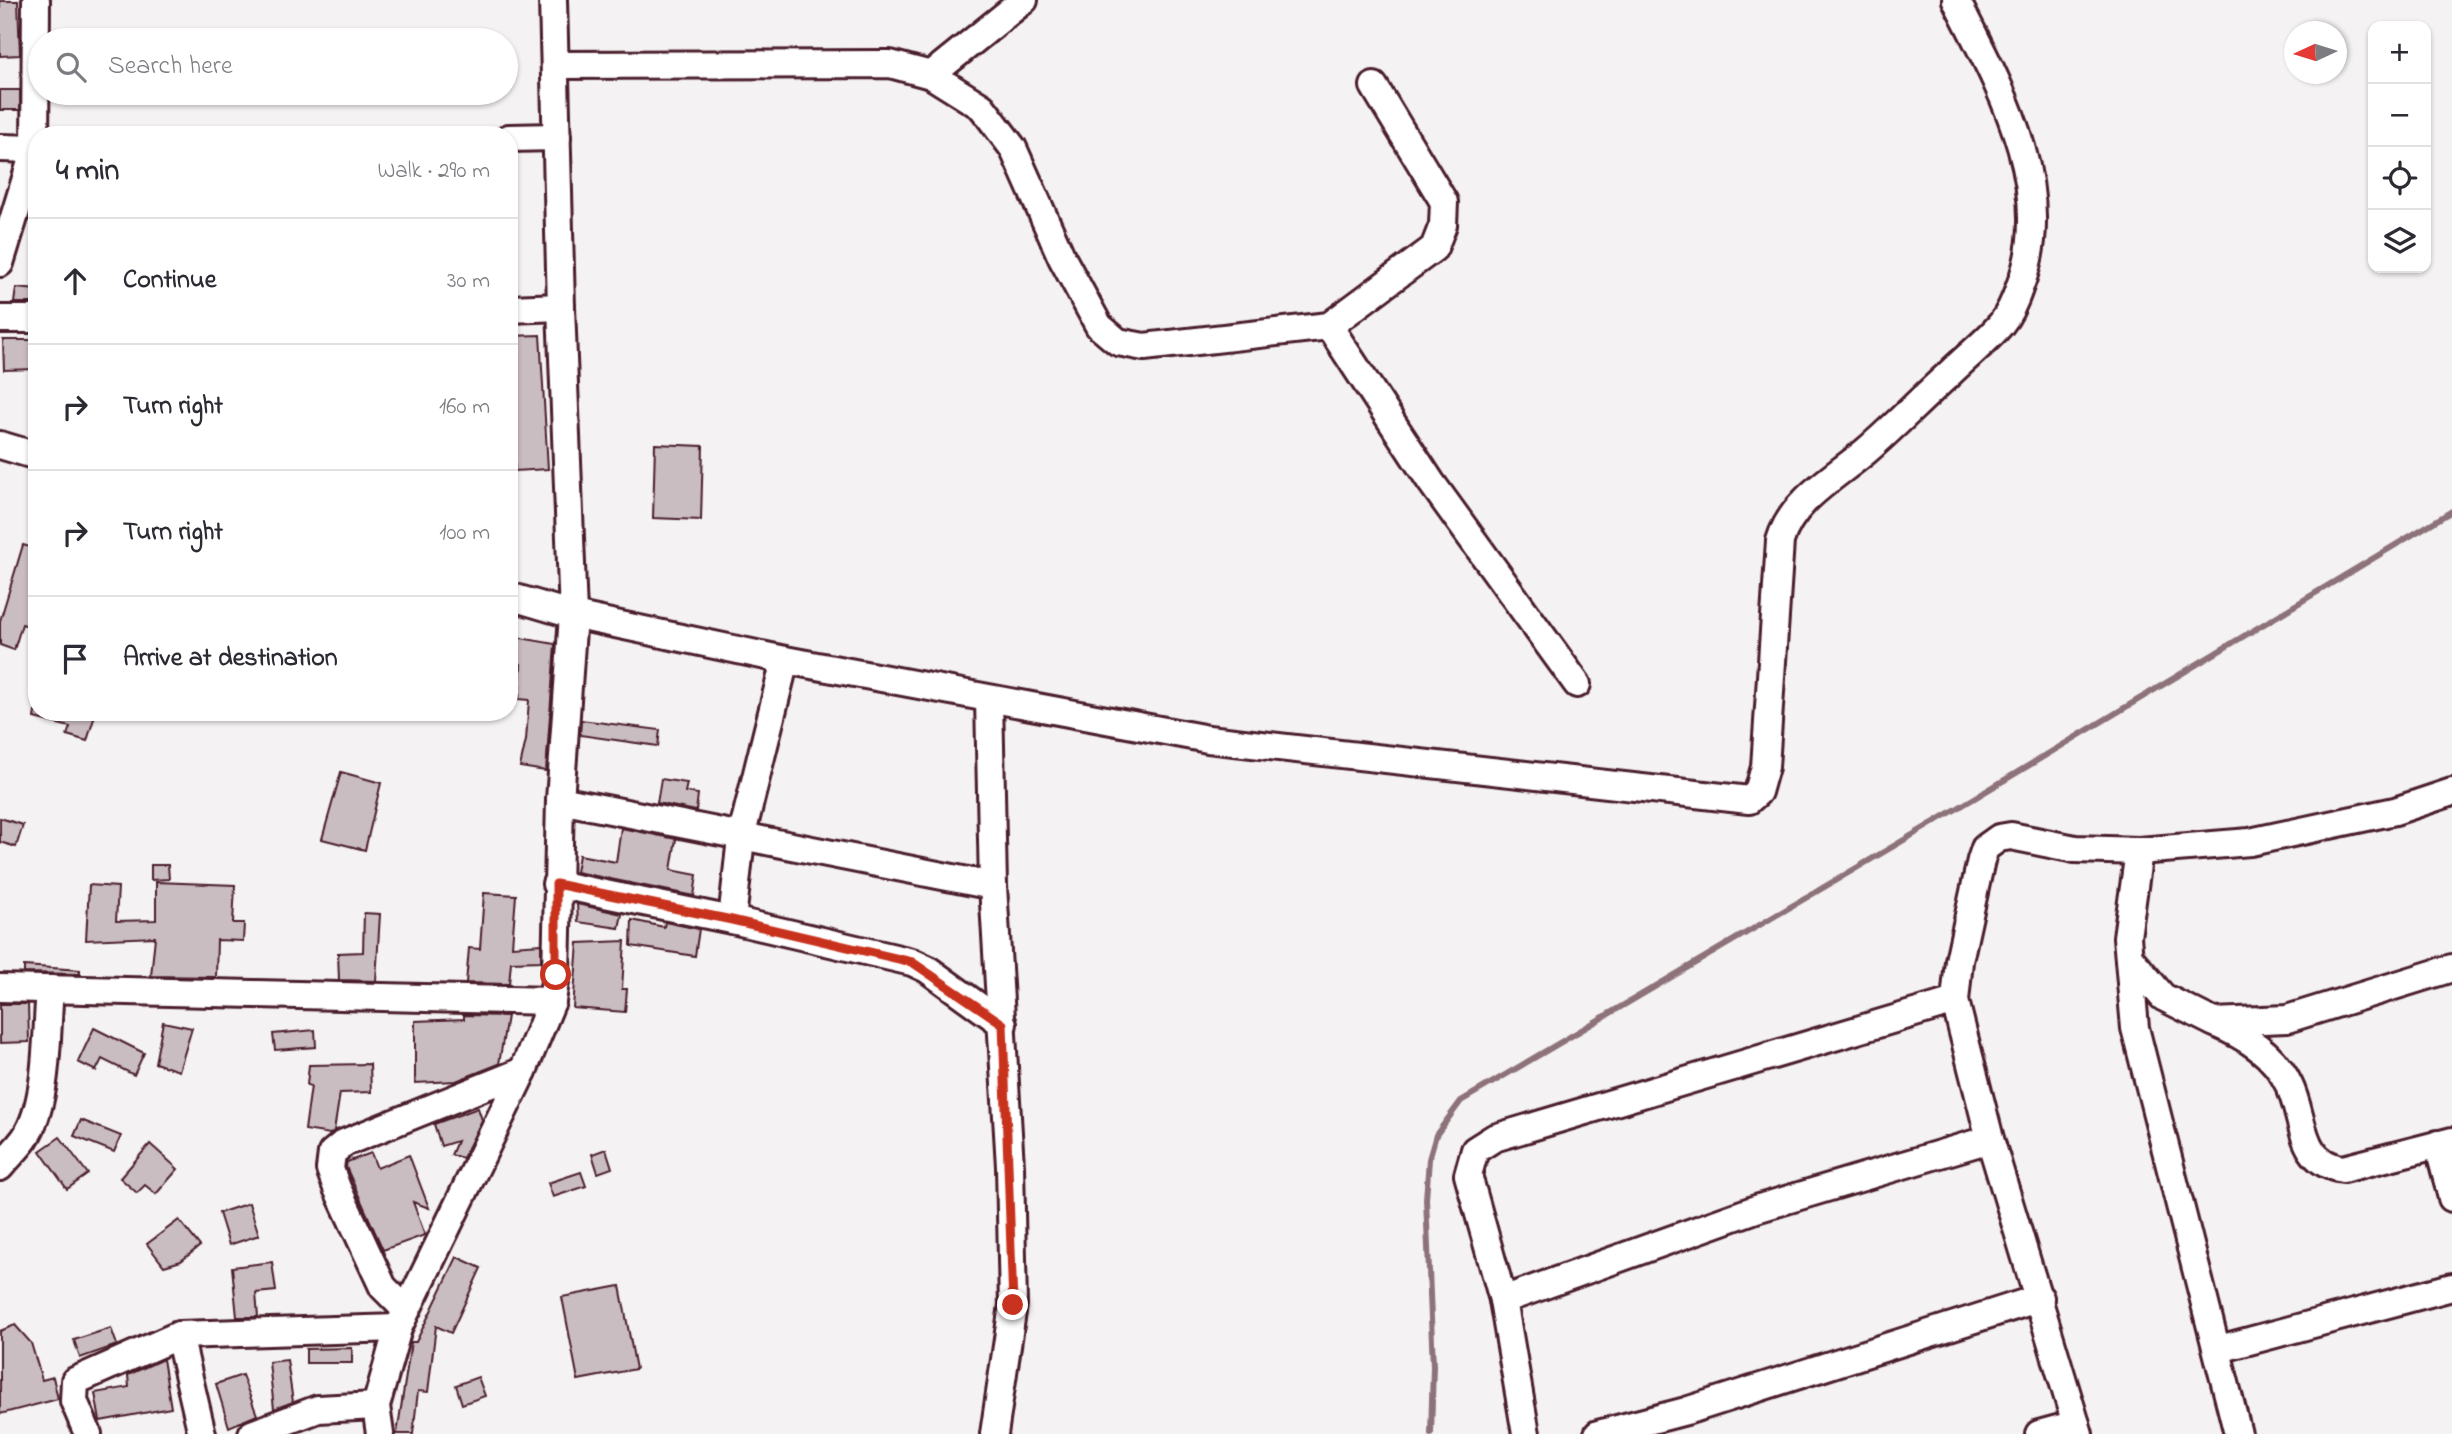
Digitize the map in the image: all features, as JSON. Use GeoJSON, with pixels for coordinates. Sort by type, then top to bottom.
{"type":"FeatureCollection","features":[{"type":"Feature","properties":{"kind":"street"},"geometry":{"type":"LineString","coordinates":[[36,0],[36,28]]}},
{"type":"Feature","properties":{"kind":"street"},"geometry":{"type":"LineString","coordinates":[[380,1434],[376,1406],[402,1319],[523,1072],[552,1001],[556,975],[556,884],[573,615],[553,0]]}},
{"type":"Feature","properties":{"kind":"street"},"geometry":{"type":"LineString","coordinates":[[931,75],[1002,9],[1024,0]]}},
{"type":"Feature","properties":{"kind":"street"},"geometry":{"type":"LineString","coordinates":[[518,599],[573,615],[785,660],[1208,739],[1749,800],[1758,792],[1765,767],[1780,541],[1785,524],[1795,509],[1868,449],[2003,322],[2028,266],[2033,229],[2029,179],[2021,148],[1991,70],[1956,0]]}},
{"type":"Feature","properties":{"kind":"street"},"geometry":{"type":"LineString","coordinates":[[555,65],[890,64],[931,75],[982,107],[1013,148],[1062,258],[1099,326],[1118,342],[1144,347],[1329,326],[1434,248],[1443,225],[1444,202],[1374,86]]}},
{"type":"Feature","properties":{"kind":"street"},"geometry":{"type":"LineString","coordinates":[[36,105],[36,126]]}},
{"type":"Feature","properties":{"kind":"street"},"geometry":{"type":"LineString","coordinates":[[518,138],[557,137]]}},
{"type":"Feature","properties":{"kind":"street"},"geometry":{"type":"LineString","coordinates":[[0,148],[28,149]]}},
{"type":"Feature","properties":{"kind":"street"},"geometry":{"type":"LineString","coordinates":[[0,263],[28,174]]}},
{"type":"Feature","properties":{"kind":"street"},"geometry":{"type":"LineString","coordinates":[[518,309],[561,307]]}},
{"type":"Feature","properties":{"kind":"street"},"geometry":{"type":"LineString","coordinates":[[0,320],[28,319]]}},
{"type":"Feature","properties":{"kind":"street"},"geometry":{"type":"LineString","coordinates":[[1329,326],[1431,482],[1577,684]]}},
{"type":"Feature","properties":{"kind":"street"},"geometry":{"type":"LineString","coordinates":[[0,445],[28,453]]}},
{"type":"Feature","properties":{"kind":"street"},"geometry":{"type":"LineString","coordinates":[[732,920],[741,838],[785,660]]}},
{"type":"Feature","properties":{"kind":"street"},"geometry":{"type":"LineString","coordinates":[[989,699],[993,886],[1003,1024],[1013,1305],[994,1434]]}},
{"type":"Feature","properties":{"kind":"street"},"geometry":{"type":"LineString","coordinates":[[2039,1434],[2077,1429],[2040,1298],[1990,1139],[1955,1001],[1959,961],[1985,848],[1999,838],[2011,836],[2075,849],[2139,851],[2250,842],[2395,811],[2452,792]]}},
{"type":"Feature","properties":{"kind":"street"},"geometry":{"type":"LineString","coordinates":[[560,800],[993,886]]}},
{"type":"Feature","properties":{"kind":"street"},"geometry":{"type":"LineString","coordinates":[[2139,851],[2128,947],[2135,1028],[2219,1349],[2238,1434]]}},
{"type":"Feature","properties":{"kind":"street"},"geometry":{"type":"LineString","coordinates":[[556,884],[732,920],[912,962],[1003,1024]]}},
{"type":"Feature","properties":{"kind":"street"},"geometry":{"type":"LineString","coordinates":[[2128,947],[2163,997],[2260,1047],[2290,1086],[2298,1119],[2315,1158],[2326,1167],[2343,1169],[2445,1143],[2452,1198]]}},
{"type":"Feature","properties":{"kind":"street"},"geometry":{"type":"LineString","coordinates":[[2213,1022],[2287,1019],[2452,968]]}},
{"type":"Feature","properties":{"kind":"street"},"geometry":{"type":"LineString","coordinates":[[0,988],[552,1001]]}},
{"type":"Feature","properties":{"kind":"street"},"geometry":{"type":"LineString","coordinates":[[0,1167],[25,1138],[35,1117],[41,1094],[50,989]]}},
{"type":"Feature","properties":{"kind":"street"},"geometry":{"type":"LineString","coordinates":[[1526,1434],[1503,1300],[1468,1175],[1475,1150],[1505,1134],[1955,1001]]}},
{"type":"Feature","properties":{"kind":"street"},"geometry":{"type":"LineString","coordinates":[[402,1319],[383,1287],[333,1178],[330,1169],[332,1153],[344,1143],[523,1072]]}},
{"type":"Feature","properties":{"kind":"street"},"geometry":{"type":"LineString","coordinates":[[1503,1300],[1756,1209],[1990,1139]]}},
{"type":"Feature","properties":{"kind":"street"},"geometry":{"type":"LineString","coordinates":[[2219,1349],[2452,1287]]}},
{"type":"Feature","properties":{"kind":"street"},"geometry":{"type":"LineString","coordinates":[[1598,1434],[1699,1406],[2040,1298]]}},
{"type":"Feature","properties":{"kind":"street"},"geometry":{"type":"LineString","coordinates":[[88,1434],[74,1401],[75,1381],[179,1335],[402,1319]]}},
{"type":"Feature","properties":{"kind":"street"},"geometry":{"type":"LineString","coordinates":[[179,1335],[202,1434]]}},
{"type":"Feature","properties":{"kind":"street"},"geometry":{"type":"LineString","coordinates":[[252,1434],[318,1409],[376,1406]]}},
{"type":"Feature","properties":{"kind":"building"},"geometry":{"type":"Polygon","coordinates":[[[0,1],[18,1],[20,55],[0,56],[0,1]]]}},
{"type":"Feature","properties":{"kind":"building"},"geometry":{"type":"Polygon","coordinates":[[[0,90],[20,90],[20,110],[0,110],[0,90]]]}},
{"type":"Feature","properties":{"kind":"building"},"geometry":{"type":"Polygon","coordinates":[[[16,288],[28,289],[28,303],[14,303],[16,288]]]}},
{"type":"Feature","properties":{"kind":"building"},"geometry":{"type":"Polygon","coordinates":[[[540,335],[548,469],[518,471],[518,336],[540,335]]]}},
{"type":"Feature","properties":{"kind":"building"},"geometry":{"type":"Polygon","coordinates":[[[3,340],[28,340],[28,369],[4,370],[3,340]]]}},
{"type":"Feature","properties":{"kind":"building"},"geometry":{"type":"Polygon","coordinates":[[[655,444],[703,446],[701,520],[653,518],[655,444]]]}},
{"type":"Feature","properties":{"kind":"building"},"geometry":{"type":"Polygon","coordinates":[[[23,545],[28,546],[28,626],[22,624],[14,650],[0,645],[0,621],[23,545]]]}},
{"type":"Feature","properties":{"kind":"building"},"geometry":{"type":"Polygon","coordinates":[[[518,638],[555,644],[546,771],[520,767],[526,740],[529,700],[519,699],[521,664],[518,663],[518,638]]]}},
{"type":"Feature","properties":{"kind":"building"},"geometry":{"type":"Polygon","coordinates":[[[581,720],[660,730],[658,746],[580,735],[581,720]]]}},
{"type":"Feature","properties":{"kind":"building"},"geometry":{"type":"Polygon","coordinates":[[[46,721],[93,721],[87,741],[67,735],[70,727],[46,721]]]}},
{"type":"Feature","properties":{"kind":"building"},"geometry":{"type":"Polygon","coordinates":[[[341,772],[381,783],[365,850],[322,839],[341,772]]]}},
{"type":"Feature","properties":{"kind":"building"},"geometry":{"type":"Polygon","coordinates":[[[661,779],[687,783],[685,792],[698,794],[696,811],[657,803],[661,779]]]}},
{"type":"Feature","properties":{"kind":"building"},"geometry":{"type":"Polygon","coordinates":[[[0,818],[23,825],[16,847],[0,842],[0,818]]]}},
{"type":"Feature","properties":{"kind":"building"},"geometry":{"type":"Polygon","coordinates":[[[621,828],[676,839],[671,870],[697,875],[694,896],[576,872],[579,855],[616,862],[621,828]]]}},
{"type":"Feature","properties":{"kind":"building"},"geometry":{"type":"Polygon","coordinates":[[[151,865],[168,865],[169,879],[151,880],[151,865]]]}},
{"type":"Feature","properties":{"kind":"building"},"geometry":{"type":"Polygon","coordinates":[[[156,882],[235,885],[233,923],[244,923],[243,941],[217,940],[216,977],[151,976],[155,937],[86,940],[89,885],[118,887],[116,921],[156,920],[156,882]]]}},
{"type":"Feature","properties":{"kind":"building"},"geometry":{"type":"Polygon","coordinates":[[[484,893],[516,895],[512,946],[541,944],[541,961],[511,962],[509,984],[466,983],[469,948],[480,949],[484,893]]]}},
{"type":"Feature","properties":{"kind":"building"},"geometry":{"type":"Polygon","coordinates":[[[577,904],[622,914],[619,928],[578,922],[577,904]]]}},
{"type":"Feature","properties":{"kind":"building"},"geometry":{"type":"Polygon","coordinates":[[[364,913],[380,914],[376,981],[339,980],[338,953],[363,952],[364,913]]]}},
{"type":"Feature","properties":{"kind":"building"},"geometry":{"type":"Polygon","coordinates":[[[632,920],[664,927],[665,922],[699,929],[695,956],[631,946],[632,920]]]}},
{"type":"Feature","properties":{"kind":"building"},"geometry":{"type":"Polygon","coordinates":[[[625,941],[622,989],[627,989],[625,1012],[573,1008],[578,943],[625,941]]]}},
{"type":"Feature","properties":{"kind":"building"},"geometry":{"type":"Polygon","coordinates":[[[24,966],[80,970],[80,974],[24,973],[24,966]]]}},
{"type":"Feature","properties":{"kind":"building"},"geometry":{"type":"Polygon","coordinates":[[[0,1004],[28,1004],[29,1042],[0,1043],[0,1004]]]}},
{"type":"Feature","properties":{"kind":"building"},"geometry":{"type":"Polygon","coordinates":[[[464,1015],[507,1016],[499,1064],[456,1081],[415,1083],[415,1021],[464,1019],[464,1015]]]}},
{"type":"Feature","properties":{"kind":"building"},"geometry":{"type":"Polygon","coordinates":[[[163,1022],[192,1028],[179,1071],[155,1063],[163,1022]]]}},
{"type":"Feature","properties":{"kind":"building"},"geometry":{"type":"Polygon","coordinates":[[[94,1028],[144,1053],[134,1075],[102,1059],[96,1071],[78,1062],[94,1028]]]}},
{"type":"Feature","properties":{"kind":"building"},"geometry":{"type":"Polygon","coordinates":[[[315,1030],[316,1047],[275,1050],[273,1034],[315,1030]]]}},
{"type":"Feature","properties":{"kind":"building"},"geometry":{"type":"Polygon","coordinates":[[[370,1064],[371,1092],[340,1093],[334,1131],[330,1134],[305,1130],[311,1086],[307,1085],[309,1065],[370,1064]]]}},
{"type":"Feature","properties":{"kind":"building"},"geometry":{"type":"Polygon","coordinates":[[[478,1108],[482,1120],[463,1158],[451,1155],[457,1141],[441,1146],[434,1124],[478,1108]]]}},
{"type":"Feature","properties":{"kind":"building"},"geometry":{"type":"Polygon","coordinates":[[[81,1120],[121,1136],[114,1152],[74,1136],[81,1120]]]}},
{"type":"Feature","properties":{"kind":"building"},"geometry":{"type":"Polygon","coordinates":[[[60,1137],[88,1174],[67,1189],[40,1151],[60,1137]]]}},
{"type":"Feature","properties":{"kind":"building"},"geometry":{"type":"Polygon","coordinates":[[[150,1144],[178,1169],[156,1194],[145,1185],[137,1193],[120,1178],[150,1144]]]}},
{"type":"Feature","properties":{"kind":"building"},"geometry":{"type":"Polygon","coordinates":[[[606,1149],[612,1168],[598,1173],[592,1154],[606,1149]]]}},
{"type":"Feature","properties":{"kind":"building"},"geometry":{"type":"Polygon","coordinates":[[[371,1153],[377,1168],[409,1155],[429,1208],[413,1202],[425,1235],[383,1250],[346,1167],[347,1162],[371,1153]]]}},
{"type":"Feature","properties":{"kind":"building"},"geometry":{"type":"Polygon","coordinates":[[[581,1172],[586,1186],[553,1197],[548,1183],[581,1172]]]}},
{"type":"Feature","properties":{"kind":"building"},"geometry":{"type":"Polygon","coordinates":[[[249,1203],[259,1235],[229,1245],[219,1213],[249,1203]]]}},
{"type":"Feature","properties":{"kind":"building"},"geometry":{"type":"Polygon","coordinates":[[[179,1220],[200,1246],[181,1261],[164,1266],[147,1244],[179,1220]]]}},
{"type":"Feature","properties":{"kind":"building"},"geometry":{"type":"Polygon","coordinates":[[[457,1257],[481,1268],[451,1333],[436,1326],[428,1392],[418,1391],[413,1434],[397,1434],[411,1342],[416,1342],[457,1257]]]}},
{"type":"Feature","properties":{"kind":"building"},"geometry":{"type":"Polygon","coordinates":[[[272,1262],[276,1291],[256,1293],[258,1317],[237,1317],[232,1267],[272,1262]]]}},
{"type":"Feature","properties":{"kind":"building"},"geometry":{"type":"Polygon","coordinates":[[[620,1286],[636,1369],[578,1380],[562,1297],[620,1286]]]}},
{"type":"Feature","properties":{"kind":"building"},"geometry":{"type":"Polygon","coordinates":[[[15,1325],[31,1343],[42,1380],[53,1377],[58,1399],[0,1414],[0,1331],[15,1325]]]}},
{"type":"Feature","properties":{"kind":"building"},"geometry":{"type":"Polygon","coordinates":[[[111,1328],[117,1345],[80,1358],[74,1340],[111,1328]]]}},
{"type":"Feature","properties":{"kind":"building"},"geometry":{"type":"Polygon","coordinates":[[[352,1348],[352,1363],[306,1363],[306,1349],[352,1348]]]}},
{"type":"Feature","properties":{"kind":"building"},"geometry":{"type":"Polygon","coordinates":[[[163,1359],[171,1408],[100,1421],[95,1393],[129,1387],[128,1375],[163,1359]]]}},
{"type":"Feature","properties":{"kind":"building"},"geometry":{"type":"Polygon","coordinates":[[[287,1360],[293,1402],[274,1409],[269,1362],[287,1360]]]}},
{"type":"Feature","properties":{"kind":"building"},"geometry":{"type":"Polygon","coordinates":[[[242,1375],[257,1415],[229,1427],[216,1384],[242,1375]]]}},
{"type":"Feature","properties":{"kind":"building"},"geometry":{"type":"Polygon","coordinates":[[[478,1377],[485,1396],[462,1404],[456,1385],[478,1377]]]}},
{"type":"Feature","properties":{"kind":"waterway"},"geometry":{"type":"LineString","coordinates":[[1431,1434],[1433,1366],[1426,1199],[1429,1159],[1436,1135],[1461,1101],[1948,814],[2452,511]]}},
{"type":"Feature","properties":{"kind":"route"},"geometry":{"type":"LineString","coordinates":[[556,975],[556,884],[732,920],[912,962],[927,969],[1003,1024],[1013,1305]]}}]}
